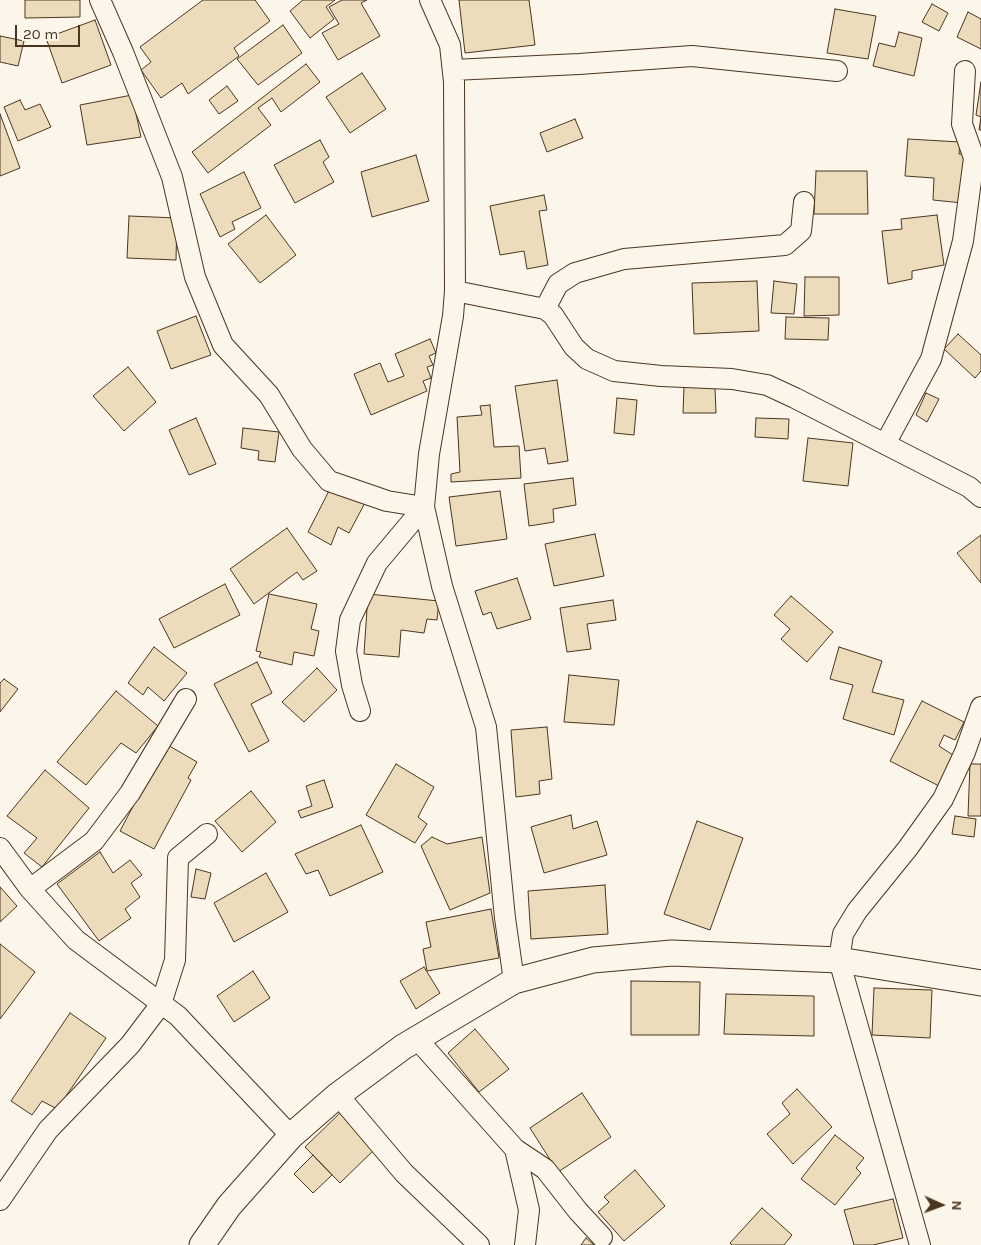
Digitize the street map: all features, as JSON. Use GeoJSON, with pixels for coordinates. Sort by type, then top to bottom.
{"type":"FeatureCollection","features":[{"type":"Feature","properties":{"kind":"street"},"geometry":{"type":"LineString","coordinates":[[100,0],[123,52],[172,177],[195,277],[223,345],[269,395],[302,449],[329,481],[387,501],[424,507]]}},
{"type":"Feature","properties":{"kind":"street"},"geometry":{"type":"LineString","coordinates":[[430,0],[450,45],[453,70],[455,291],[453,316],[428,454],[424,507],[442,586],[486,727],[505,918],[514,981]]}},
{"type":"Feature","properties":{"kind":"street"},"geometry":{"type":"LineString","coordinates":[[453,70],[692,56],[836,71]]}},
{"type":"Feature","properties":{"kind":"street"},"geometry":{"type":"LineString","coordinates":[[885,444],[931,359],[963,241],[974,158],[962,124],[965,71]]}},
{"type":"Feature","properties":{"kind":"street"},"geometry":{"type":"LineString","coordinates":[[545,309],[558,284],[575,273],[624,259],[785,244],[801,231],[804,202]]}},
{"type":"Feature","properties":{"kind":"street"},"geometry":{"type":"LineString","coordinates":[[455,291],[545,309],[553,315],[574,347],[587,359],[614,371],[661,376],[732,379],[767,385],[969,487],[981,497]]}},
{"type":"Feature","properties":{"kind":"street"},"geometry":{"type":"LineString","coordinates":[[360,711],[352,685],[346,651],[350,620],[377,563],[424,507]]}},
{"type":"Feature","properties":{"kind":"street"},"geometry":{"type":"LineString","coordinates":[[30,889],[94,841],[130,793],[186,699]]}},
{"type":"Feature","properties":{"kind":"street"},"geometry":{"type":"LineString","coordinates":[[920,1245],[839,960],[843,934],[857,911],[908,848],[942,799],[964,752],[981,707]]}},
{"type":"Feature","properties":{"kind":"street"},"geometry":{"type":"LineString","coordinates":[[0,1200],[48,1130],[130,1045],[161,1004],[175,960],[178,858],[207,834]]}},
{"type":"Feature","properties":{"kind":"street"},"geometry":{"type":"LineString","coordinates":[[0,848],[30,889],[76,940],[178,1016],[291,1136]]}},
{"type":"Feature","properties":{"kind":"street"},"geometry":{"type":"LineString","coordinates":[[202,1245],[229,1206],[291,1136],[338,1095],[404,1047],[514,981],[593,960],[672,953],[839,960],[981,983]]}},
{"type":"Feature","properties":{"kind":"street"},"geometry":{"type":"LineString","coordinates":[[417,1039],[515,1149],[545,1169],[602,1238]]}},
{"type":"Feature","properties":{"kind":"street"},"geometry":{"type":"LineString","coordinates":[[338,1095],[404,1173],[479,1245]]}},
{"type":"Feature","properties":{"kind":"street"},"geometry":{"type":"LineString","coordinates":[[515,1149],[529,1210],[525,1245]]}},
{"type":"Feature","properties":{"kind":"building"},"geometry":{"type":"Polygon","coordinates":[[[25,0],[80,0],[80,17],[25,18],[25,0]]]}},
{"type":"Feature","properties":{"kind":"building"},"geometry":{"type":"Polygon","coordinates":[[[203,0],[255,0],[270,21],[234,48],[239,56],[188,94],[182,83],[161,98],[141,70],[151,62],[140,47],[203,0]]]}},
{"type":"Feature","properties":{"kind":"building"},"geometry":{"type":"Polygon","coordinates":[[[303,0],[335,0],[326,7],[334,19],[310,38],[290,11],[303,0]]]}},
{"type":"Feature","properties":{"kind":"building"},"geometry":{"type":"Polygon","coordinates":[[[342,0],[367,0],[361,3],[380,36],[338,60],[322,33],[339,24],[329,7],[342,0]]]}},
{"type":"Feature","properties":{"kind":"building"},"geometry":{"type":"Polygon","coordinates":[[[459,0],[529,0],[535,45],[465,53],[459,0]]]}},
{"type":"Feature","properties":{"kind":"building"},"geometry":{"type":"Polygon","coordinates":[[[932,4],[948,13],[939,31],[922,22],[932,4]]]}},
{"type":"Feature","properties":{"kind":"building"},"geometry":{"type":"Polygon","coordinates":[[[835,9],[876,16],[868,59],[827,53],[835,9]]]}},
{"type":"Feature","properties":{"kind":"building"},"geometry":{"type":"Polygon","coordinates":[[[968,12],[981,19],[981,49],[957,37],[968,12]]]}},
{"type":"Feature","properties":{"kind":"building"},"geometry":{"type":"Polygon","coordinates":[[[95,20],[111,65],[62,83],[46,38],[95,20]]]}},
{"type":"Feature","properties":{"kind":"building"},"geometry":{"type":"Polygon","coordinates":[[[283,25],[302,53],[258,85],[237,59],[283,25]]]}},
{"type":"Feature","properties":{"kind":"building"},"geometry":{"type":"Polygon","coordinates":[[[899,32],[922,38],[914,76],[873,66],[879,43],[895,47],[899,32]]]}},
{"type":"Feature","properties":{"kind":"building"},"geometry":{"type":"Polygon","coordinates":[[[0,36],[24,41],[18,66],[0,62],[0,36]]]}},
{"type":"Feature","properties":{"kind":"building"},"geometry":{"type":"Polygon","coordinates":[[[306,64],[320,82],[281,112],[272,98],[258,108],[271,125],[208,173],[192,152],[306,64]]]}},
{"type":"Feature","properties":{"kind":"building"},"geometry":{"type":"Polygon","coordinates":[[[362,73],[386,109],[350,133],[326,97],[362,73]]]}},
{"type":"Feature","properties":{"kind":"building"},"geometry":{"type":"Polygon","coordinates":[[[981,82],[981,117],[976,115],[981,82]]]}},
{"type":"Feature","properties":{"kind":"building"},"geometry":{"type":"Polygon","coordinates":[[[227,86],[238,101],[219,114],[209,100],[227,86]]]}},
{"type":"Feature","properties":{"kind":"building"},"geometry":{"type":"Polygon","coordinates":[[[132,95],[141,137],[87,145],[80,105],[132,95]]]}},
{"type":"Feature","properties":{"kind":"building"},"geometry":{"type":"Polygon","coordinates":[[[20,100],[25,110],[40,104],[51,127],[18,141],[4,107],[20,100]]]}},
{"type":"Feature","properties":{"kind":"building"},"geometry":{"type":"Polygon","coordinates":[[[0,114],[20,168],[0,176],[0,114]]]}},
{"type":"Feature","properties":{"kind":"building"},"geometry":{"type":"Polygon","coordinates":[[[575,119],[583,138],[547,152],[540,133],[575,119]]]}},
{"type":"Feature","properties":{"kind":"building"},"geometry":{"type":"Polygon","coordinates":[[[908,139],[960,142],[959,154],[966,154],[963,203],[933,200],[934,178],[905,176],[908,139]]]}},
{"type":"Feature","properties":{"kind":"building"},"geometry":{"type":"Polygon","coordinates":[[[320,140],[329,157],[323,162],[334,182],[295,203],[274,165],[320,140]]]}},
{"type":"Feature","properties":{"kind":"building"},"geometry":{"type":"Polygon","coordinates":[[[416,155],[429,201],[372,217],[361,172],[416,155]]]}},
{"type":"Feature","properties":{"kind":"building"},"geometry":{"type":"Polygon","coordinates":[[[816,171],[867,171],[868,214],[814,214],[816,171]]]}},
{"type":"Feature","properties":{"kind":"building"},"geometry":{"type":"Polygon","coordinates":[[[244,172],[261,208],[232,222],[235,229],[220,237],[200,194],[244,172]]]}},
{"type":"Feature","properties":{"kind":"building"},"geometry":{"type":"Polygon","coordinates":[[[544,195],[547,210],[539,211],[548,265],[527,269],[524,251],[500,255],[490,206],[544,195]]]}},
{"type":"Feature","properties":{"kind":"building"},"geometry":{"type":"Polygon","coordinates":[[[266,215],[296,255],[260,283],[228,244],[266,215]]]}},
{"type":"Feature","properties":{"kind":"building"},"geometry":{"type":"Polygon","coordinates":[[[937,215],[944,265],[912,271],[912,279],[888,284],[882,231],[902,229],[901,219],[937,215]]]}},
{"type":"Feature","properties":{"kind":"building"},"geometry":{"type":"Polygon","coordinates":[[[129,216],[177,218],[176,260],[127,258],[129,216]]]}},
{"type":"Feature","properties":{"kind":"building"},"geometry":{"type":"Polygon","coordinates":[[[805,277],[839,277],[839,315],[804,316],[805,277]]]}},
{"type":"Feature","properties":{"kind":"building"},"geometry":{"type":"Polygon","coordinates":[[[757,281],[759,331],[694,334],[692,283],[757,281]]]}},
{"type":"Feature","properties":{"kind":"building"},"geometry":{"type":"Polygon","coordinates":[[[774,281],[797,284],[794,314],[771,313],[774,281]]]}},
{"type":"Feature","properties":{"kind":"building"},"geometry":{"type":"Polygon","coordinates":[[[196,316],[211,355],[171,369],[157,331],[196,316]]]}},
{"type":"Feature","properties":{"kind":"building"},"geometry":{"type":"Polygon","coordinates":[[[786,317],[829,318],[828,340],[785,339],[786,317]]]}},
{"type":"Feature","properties":{"kind":"building"},"geometry":{"type":"Polygon","coordinates":[[[958,334],[981,355],[981,371],[975,378],[944,349],[958,334]]]}},
{"type":"Feature","properties":{"kind":"building"},"geometry":{"type":"Polygon","coordinates":[[[430,339],[436,353],[429,356],[433,365],[427,367],[431,378],[423,381],[427,391],[371,415],[354,374],[380,363],[388,382],[404,376],[395,354],[430,339]]]}},
{"type":"Feature","properties":{"kind":"building"},"geometry":{"type":"Polygon","coordinates":[[[128,367],[156,402],[124,431],[93,396],[128,367]]]}},
{"type":"Feature","properties":{"kind":"building"},"geometry":{"type":"Polygon","coordinates":[[[557,380],[568,461],[548,464],[545,448],[525,451],[515,386],[557,380]]]}},
{"type":"Feature","properties":{"kind":"building"},"geometry":{"type":"Polygon","coordinates":[[[684,387],[715,388],[716,413],[683,413],[684,387]]]}},
{"type":"Feature","properties":{"kind":"building"},"geometry":{"type":"Polygon","coordinates":[[[926,393],[939,399],[927,422],[916,415],[926,393]]]}},
{"type":"Feature","properties":{"kind":"building"},"geometry":{"type":"Polygon","coordinates":[[[617,398],[637,400],[634,435],[614,433],[617,398]]]}},
{"type":"Feature","properties":{"kind":"building"},"geometry":{"type":"Polygon","coordinates":[[[490,405],[494,447],[519,446],[521,478],[451,482],[451,474],[460,472],[457,417],[482,415],[480,406],[490,405]]]}},
{"type":"Feature","properties":{"kind":"building"},"geometry":{"type":"Polygon","coordinates":[[[196,418],[216,464],[189,475],[169,430],[196,418]]]}},
{"type":"Feature","properties":{"kind":"building"},"geometry":{"type":"Polygon","coordinates":[[[756,418],[789,419],[788,439],[755,437],[756,418]]]}},
{"type":"Feature","properties":{"kind":"building"},"geometry":{"type":"Polygon","coordinates":[[[243,428],[279,432],[275,462],[258,460],[259,451],[241,448],[243,428]]]}},
{"type":"Feature","properties":{"kind":"building"},"geometry":{"type":"Polygon","coordinates":[[[808,438],[853,443],[848,486],[803,481],[808,438]]]}},
{"type":"Feature","properties":{"kind":"building"},"geometry":{"type":"Polygon","coordinates":[[[573,478],[576,505],[553,509],[554,522],[529,526],[524,484],[573,478]]]}},
{"type":"Feature","properties":{"kind":"building"},"geometry":{"type":"Polygon","coordinates":[[[333,483],[367,499],[349,533],[338,527],[331,545],[308,532],[333,483]]]}},
{"type":"Feature","properties":{"kind":"building"},"geometry":{"type":"Polygon","coordinates":[[[500,491],[507,539],[456,546],[449,497],[500,491]]]}},
{"type":"Feature","properties":{"kind":"building"},"geometry":{"type":"Polygon","coordinates":[[[287,528],[317,571],[303,580],[297,572],[254,604],[230,569],[287,528]]]}},
{"type":"Feature","properties":{"kind":"building"},"geometry":{"type":"Polygon","coordinates":[[[595,534],[604,576],[554,586],[545,544],[595,534]]]}},
{"type":"Feature","properties":{"kind":"building"},"geometry":{"type":"Polygon","coordinates":[[[981,535],[981,583],[957,553],[981,535]]]}},
{"type":"Feature","properties":{"kind":"building"},"geometry":{"type":"Polygon","coordinates":[[[517,578],[531,619],[497,629],[491,612],[483,615],[475,591],[517,578]]]}},
{"type":"Feature","properties":{"kind":"building"},"geometry":{"type":"Polygon","coordinates":[[[225,584],[240,615],[174,648],[159,619],[225,584]]]}},
{"type":"Feature","properties":{"kind":"building"},"geometry":{"type":"Polygon","coordinates":[[[269,594],[317,604],[311,629],[319,631],[314,656],[294,652],[292,665],[259,657],[261,652],[256,651],[269,594]]]}},
{"type":"Feature","properties":{"kind":"building"},"geometry":{"type":"Polygon","coordinates":[[[368,594],[439,601],[437,620],[427,619],[424,633],[401,630],[399,657],[364,654],[368,594]]]}},
{"type":"Feature","properties":{"kind":"building"},"geometry":{"type":"Polygon","coordinates":[[[791,596],[833,632],[807,662],[781,639],[790,629],[774,615],[791,596]]]}},
{"type":"Feature","properties":{"kind":"building"},"geometry":{"type":"Polygon","coordinates":[[[613,600],[616,620],[587,624],[591,649],[567,652],[560,608],[613,600]]]}},
{"type":"Feature","properties":{"kind":"building"},"geometry":{"type":"Polygon","coordinates":[[[154,647],[187,673],[164,701],[148,687],[143,695],[128,683],[154,647]]]}},
{"type":"Feature","properties":{"kind":"building"},"geometry":{"type":"Polygon","coordinates":[[[839,647],[882,661],[872,692],[904,700],[894,735],[843,719],[853,685],[830,679],[839,647]]]}},
{"type":"Feature","properties":{"kind":"building"},"geometry":{"type":"Polygon","coordinates":[[[257,662],[272,693],[251,704],[269,741],[249,752],[214,684],[257,662]]]}},
{"type":"Feature","properties":{"kind":"building"},"geometry":{"type":"Polygon","coordinates":[[[317,668],[337,690],[304,722],[282,702],[317,668]]]}},
{"type":"Feature","properties":{"kind":"building"},"geometry":{"type":"Polygon","coordinates":[[[569,675],[619,680],[614,725],[564,722],[569,675]]]}},
{"type":"Feature","properties":{"kind":"building"},"geometry":{"type":"Polygon","coordinates":[[[4,679],[18,689],[0,712],[0,683],[4,679]]]}},
{"type":"Feature","properties":{"kind":"building"},"geometry":{"type":"Polygon","coordinates":[[[116,691],[158,726],[136,753],[121,743],[86,785],[57,762],[116,691]]]}},
{"type":"Feature","properties":{"kind":"building"},"geometry":{"type":"Polygon","coordinates":[[[922,701],[964,722],[955,740],[944,735],[939,746],[953,755],[939,786],[890,761],[922,701]]]}},
{"type":"Feature","properties":{"kind":"building"},"geometry":{"type":"Polygon","coordinates":[[[547,727],[552,779],[539,781],[540,794],[516,797],[511,730],[547,727]]]}},
{"type":"Feature","properties":{"kind":"building"},"geometry":{"type":"Polygon","coordinates":[[[166,744],[197,762],[188,778],[191,780],[154,849],[120,831],[166,744]]]}},
{"type":"Feature","properties":{"kind":"building"},"geometry":{"type":"Polygon","coordinates":[[[396,764],[434,787],[418,817],[427,824],[415,843],[366,815],[396,764]]]}},
{"type":"Feature","properties":{"kind":"building"},"geometry":{"type":"Polygon","coordinates":[[[970,764],[981,764],[981,816],[968,816],[970,764]]]}},
{"type":"Feature","properties":{"kind":"building"},"geometry":{"type":"Polygon","coordinates":[[[45,770],[89,808],[42,867],[24,853],[37,838],[7,816],[45,770]]]}},
{"type":"Feature","properties":{"kind":"building"},"geometry":{"type":"Polygon","coordinates":[[[324,780],[333,807],[301,818],[298,811],[312,806],[306,786],[324,780]]]}},
{"type":"Feature","properties":{"kind":"building"},"geometry":{"type":"Polygon","coordinates":[[[251,791],[276,822],[242,852],[215,821],[251,791]]]}},
{"type":"Feature","properties":{"kind":"building"},"geometry":{"type":"Polygon","coordinates":[[[571,815],[573,829],[597,821],[607,855],[544,873],[531,827],[571,815]]]}},
{"type":"Feature","properties":{"kind":"building"},"geometry":{"type":"Polygon","coordinates":[[[955,816],[976,819],[974,837],[952,834],[955,816]]]}},
{"type":"Feature","properties":{"kind":"building"},"geometry":{"type":"Polygon","coordinates":[[[697,821],[743,838],[710,930],[664,914],[697,821]]]}},
{"type":"Feature","properties":{"kind":"building"},"geometry":{"type":"Polygon","coordinates":[[[361,825],[383,872],[330,896],[318,870],[306,874],[295,854],[361,825]]]}},
{"type":"Feature","properties":{"kind":"building"},"geometry":{"type":"Polygon","coordinates":[[[432,837],[447,844],[482,837],[490,893],[450,910],[421,846],[432,837]]]}},
{"type":"Feature","properties":{"kind":"building"},"geometry":{"type":"Polygon","coordinates":[[[100,852],[113,873],[130,860],[142,875],[131,883],[140,897],[125,909],[131,918],[99,941],[57,884],[100,852]]]}},
{"type":"Feature","properties":{"kind":"building"},"geometry":{"type":"Polygon","coordinates":[[[196,869],[211,873],[205,899],[191,897],[196,869]]]}},
{"type":"Feature","properties":{"kind":"building"},"geometry":{"type":"Polygon","coordinates":[[[266,873],[288,912],[234,942],[214,903],[266,873]]]}},
{"type":"Feature","properties":{"kind":"building"},"geometry":{"type":"Polygon","coordinates":[[[605,885],[608,934],[531,939],[528,891],[605,885]]]}},
{"type":"Feature","properties":{"kind":"building"},"geometry":{"type":"Polygon","coordinates":[[[0,887],[17,906],[0,922],[0,887]]]}},
{"type":"Feature","properties":{"kind":"building"},"geometry":{"type":"Polygon","coordinates":[[[491,909],[499,958],[427,971],[423,949],[431,947],[426,922],[491,909]]]}},
{"type":"Feature","properties":{"kind":"building"},"geometry":{"type":"Polygon","coordinates":[[[0,944],[35,972],[0,1019],[0,944]]]}},
{"type":"Feature","properties":{"kind":"building"},"geometry":{"type":"Polygon","coordinates":[[[424,967],[440,993],[416,1009],[400,981],[424,967]]]}},
{"type":"Feature","properties":{"kind":"building"},"geometry":{"type":"Polygon","coordinates":[[[253,971],[270,998],[234,1022],[217,996],[253,971]]]}},
{"type":"Feature","properties":{"kind":"building"},"geometry":{"type":"Polygon","coordinates":[[[631,981],[700,982],[699,1035],[631,1035],[631,981]]]}},
{"type":"Feature","properties":{"kind":"building"},"geometry":{"type":"Polygon","coordinates":[[[874,988],[932,990],[930,1038],[872,1035],[874,988]]]}},
{"type":"Feature","properties":{"kind":"building"},"geometry":{"type":"Polygon","coordinates":[[[726,994],[814,996],[814,1036],[724,1034],[726,994]]]}},
{"type":"Feature","properties":{"kind":"building"},"geometry":{"type":"Polygon","coordinates":[[[70,1013],[106,1038],[57,1109],[42,1101],[32,1115],[11,1101],[70,1013]]]}},
{"type":"Feature","properties":{"kind":"building"},"geometry":{"type":"Polygon","coordinates":[[[475,1029],[509,1069],[479,1092],[448,1053],[475,1029]]]}},
{"type":"Feature","properties":{"kind":"building"},"geometry":{"type":"Polygon","coordinates":[[[797,1089],[832,1127],[793,1164],[767,1134],[790,1114],[782,1103],[797,1089]]]}},
{"type":"Feature","properties":{"kind":"building"},"geometry":{"type":"Polygon","coordinates":[[[582,1093],[611,1137],[558,1172],[530,1128],[582,1093]]]}},
{"type":"Feature","properties":{"kind":"building"},"geometry":{"type":"Polygon","coordinates":[[[342,1111],[377,1147],[340,1183],[305,1147],[342,1111]]]}},
{"type":"Feature","properties":{"kind":"building"},"geometry":{"type":"Polygon","coordinates":[[[835,1135],[864,1158],[856,1168],[861,1173],[835,1205],[801,1179],[835,1135]]]}},
{"type":"Feature","properties":{"kind":"building"},"geometry":{"type":"Polygon","coordinates":[[[313,1155],[332,1175],[313,1193],[294,1174],[313,1155]]]}},
{"type":"Feature","properties":{"kind":"building"},"geometry":{"type":"Polygon","coordinates":[[[635,1170],[665,1206],[624,1241],[598,1212],[609,1202],[604,1197],[635,1170]]]}},
{"type":"Feature","properties":{"kind":"building"},"geometry":{"type":"Polygon","coordinates":[[[893,1199],[903,1238],[873,1245],[854,1245],[844,1210],[893,1199]]]}},
{"type":"Feature","properties":{"kind":"building"},"geometry":{"type":"Polygon","coordinates":[[[762,1208],[792,1235],[784,1245],[732,1245],[730,1243],[762,1208]]]}},
{"type":"Feature","properties":{"kind":"building"},"geometry":{"type":"Polygon","coordinates":[[[586,1238],[594,1245],[581,1245],[586,1238]]]}}]}
